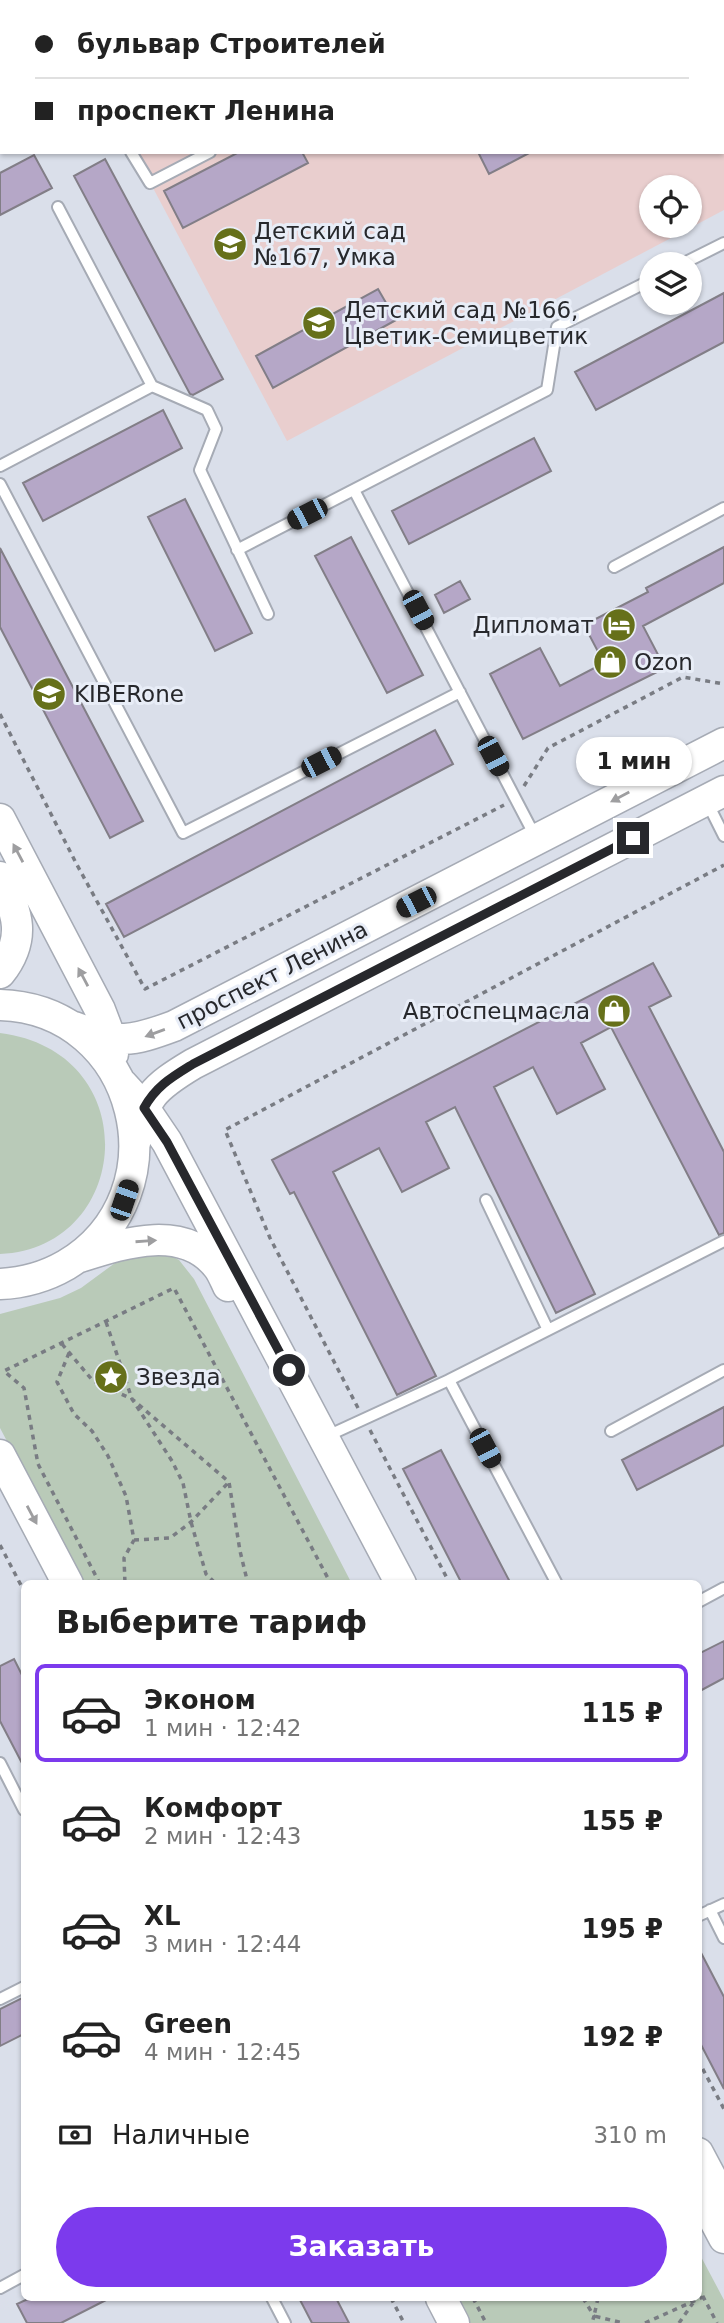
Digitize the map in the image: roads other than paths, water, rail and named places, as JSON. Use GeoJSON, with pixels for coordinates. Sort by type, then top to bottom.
{"type":"FeatureCollection","features":[{"type":"Feature","properties":{"kind":"main road","name":"проспект Ленина"},"geometry":{"type":"LineString","coordinates":[[74,1027],[111,1039],[139,1039],[174,1026],[724,743]]}},
{"type":"Feature","properties":{"kind":"main road","name":"проспект Ленина"},"geometry":{"type":"LineString","coordinates":[[135,1143],[144,1108],[152,1094],[165,1081],[193,1064],[715,795]]}},
{"type":"Feature","properties":{"kind":"main road"},"geometry":{"type":"LineString","coordinates":[[0,819],[100,1010],[111,1039],[119,1080],[133,1121],[134,1162],[124,1200],[99,1240],[80,1257]]}},
{"type":"Feature","properties":{"kind":"main road"},"geometry":{"type":"LineString","coordinates":[[0,877],[12,899],[18,922],[14,948],[0,973]]}},
{"type":"Feature","properties":{"kind":"main road"},"geometry":{"type":"LineString","coordinates":[[0,1005],[32,1009],[74,1027],[105,1057],[119,1080],[144,1108],[167,1142],[399,1580]]}},
{"type":"Feature","properties":{"kind":"main road"},"geometry":{"type":"LineString","coordinates":[[0,1283],[32,1279],[80,1257],[123,1243],[150,1240],[195,1246],[218,1267],[381,1580]]}},
{"type":"Feature","properties":{"kind":"main road"},"geometry":{"type":"LineString","coordinates":[[0,1455],[66,1580]]}},
{"type":"Feature","properties":{"kind":"main road"},"geometry":{"type":"LineString","coordinates":[[702,2161],[724,2202]]}},
{"type":"Feature","properties":{"kind":"main road"},"geometry":{"type":"LineString","coordinates":[[702,2197],[724,2238]]}},
{"type":"Feature","properties":{"kind":"main road"},"geometry":{"type":"LineString","coordinates":[[443,2301],[454,2323]]}},
{"type":"Feature","properties":{"kind":"lane"},"geometry":{"type":"LineString","coordinates":[[132,154],[150,183],[206,154]]}},
{"type":"Feature","properties":{"kind":"lane"},"geometry":{"type":"LineString","coordinates":[[58,207],[152,386],[207,410],[216,429],[200,470],[268,614]]}},
{"type":"Feature","properties":{"kind":"lane"},"geometry":{"type":"LineString","coordinates":[[702,254],[724,243]]}},
{"type":"Feature","properties":{"kind":"lane"},"geometry":{"type":"LineString","coordinates":[[237,550],[547,390],[557,327],[639,286]]}},
{"type":"Feature","properties":{"kind":"lane"},"geometry":{"type":"LineString","coordinates":[[0,466],[152,386]]}},
{"type":"Feature","properties":{"kind":"lane"},"geometry":{"type":"LineString","coordinates":[[0,484],[183,833],[460,692]]}},
{"type":"Feature","properties":{"kind":"lane"},"geometry":{"type":"LineString","coordinates":[[354,490],[537,841]]}},
{"type":"Feature","properties":{"kind":"lane"},"geometry":{"type":"LineString","coordinates":[[614,567],[724,508]]}},
{"type":"Feature","properties":{"kind":"lane"},"geometry":{"type":"LineString","coordinates":[[715,795],[724,836]]}},
{"type":"Feature","properties":{"kind":"lane"},"geometry":{"type":"LineString","coordinates":[[486,1200],[548,1330]]}},
{"type":"Feature","properties":{"kind":"lane"},"geometry":{"type":"LineString","coordinates":[[324,1437],[449,1380],[724,1241]]}},
{"type":"Feature","properties":{"kind":"lane"},"geometry":{"type":"LineString","coordinates":[[611,1431],[724,1370]]}},
{"type":"Feature","properties":{"kind":"lane"},"geometry":{"type":"LineString","coordinates":[[449,1380],[555,1580]]}},
{"type":"Feature","properties":{"kind":"lane"},"geometry":{"type":"LineString","coordinates":[[702,1600],[724,1588]]}},
{"type":"Feature","properties":{"kind":"lane"},"geometry":{"type":"LineString","coordinates":[[0,1763],[21,1804]]}},
{"type":"Feature","properties":{"kind":"lane"},"geometry":{"type":"LineString","coordinates":[[702,1914],[724,1904]]}},
{"type":"Feature","properties":{"kind":"lane"},"geometry":{"type":"LineString","coordinates":[[710,1910],[724,1938]]}},
{"type":"Feature","properties":{"kind":"lane"},"geometry":{"type":"LineString","coordinates":[[0,1999],[21,1988]]}},
{"type":"Feature","properties":{"kind":"lane"},"geometry":{"type":"LineString","coordinates":[[0,2288],[21,2278]]}},
{"type":"Feature","properties":{"kind":"lane"},"geometry":{"type":"LineString","coordinates":[[274,2301],[285,2323]]}},
{"type":"Feature","properties":{"kind":"place","name":"Детский сад №167, Умка"},"geometry":{"type":"Point","coordinates":[230,244]}},
{"type":"Feature","properties":{"kind":"place","name":"Детский сад №166, Цветик-Семицветик"},"geometry":{"type":"Point","coordinates":[319,323]}},
{"type":"Feature","properties":{"kind":"place","name":"Дипломат"},"geometry":{"type":"Point","coordinates":[619,625]}},
{"type":"Feature","properties":{"kind":"place","name":"Ozon"},"geometry":{"type":"Point","coordinates":[610,662]}},
{"type":"Feature","properties":{"kind":"place","name":"KIBERone"},"geometry":{"type":"Point","coordinates":[49,694]}},
{"type":"Feature","properties":{"kind":"place","name":"Автоспецмасла"},"geometry":{"type":"Point","coordinates":[614,1011]}},
{"type":"Feature","properties":{"kind":"place","name":"Звезда"},"geometry":{"type":"Point","coordinates":[111,1377]}}]}
